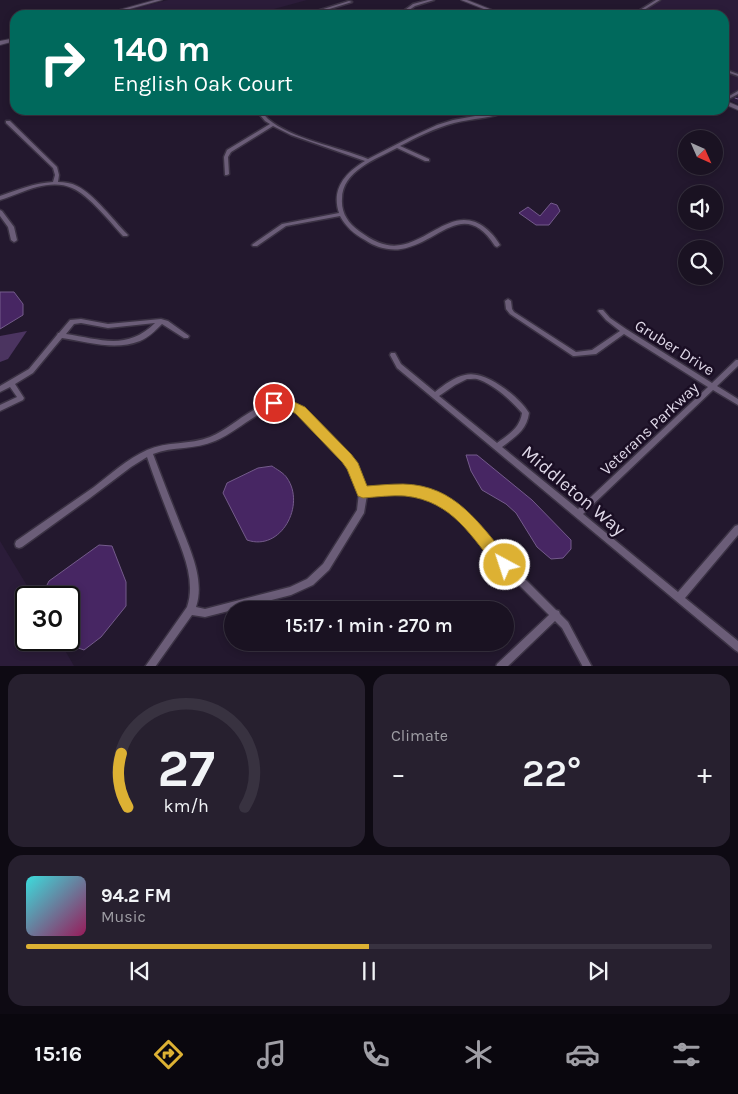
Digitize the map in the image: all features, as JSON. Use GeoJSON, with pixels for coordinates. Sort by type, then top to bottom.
{"type":"FeatureCollection","features":[{"type":"Feature","properties":{"kind":"main road"},"geometry":{"type":"LineString","coordinates":[[125,10],[160,0]]}},
{"type":"Feature","properties":{"kind":"main road"},"geometry":{"type":"LineString","coordinates":[[127,10],[168,0]]}},
{"type":"Feature","properties":{"kind":"main road"},"geometry":{"type":"LineString","coordinates":[[455,0],[482,10]]}},
{"type":"Feature","properties":{"kind":"main road"},"geometry":{"type":"LineString","coordinates":[[463,0],[489,10]]}},
{"type":"Feature","properties":{"kind":"street"},"geometry":{"type":"LineString","coordinates":[[410,10],[425,1],[432,0]]}},
{"type":"Feature","properties":{"kind":"street"},"geometry":{"type":"LineString","coordinates":[[642,10],[658,0]]}},
{"type":"Feature","properties":{"kind":"street"},"geometry":{"type":"LineString","coordinates":[[323,10],[350,2]]}},
{"type":"Feature","properties":{"kind":"street"},"geometry":{"type":"LineString","coordinates":[[263,115],[272,125],[292,134],[343,150],[369,161]]}},
{"type":"Feature","properties":{"kind":"street"},"geometry":{"type":"LineString","coordinates":[[489,115],[444,124],[369,161],[349,175],[342,186],[338,199],[342,214],[354,230],[374,243],[385,247],[410,245],[450,224],[465,221],[472,222],[486,230],[497,245]]}},
{"type":"Feature","properties":{"kind":"street"},"geometry":{"type":"LineString","coordinates":[[8,122],[55,168],[57,175],[55,184]]}},
{"type":"Feature","properties":{"kind":"street"},"geometry":{"type":"LineString","coordinates":[[227,174],[226,157],[229,151],[272,125]]}},
{"type":"Feature","properties":{"kind":"street"},"geometry":{"type":"LineString","coordinates":[[397,146],[427,160]]}},
{"type":"Feature","properties":{"kind":"street"},"geometry":{"type":"LineString","coordinates":[[0,198],[35,186],[55,184],[70,186],[80,191],[126,235]]}},
{"type":"Feature","properties":{"kind":"street"},"geometry":{"type":"LineString","coordinates":[[0,212],[11,227],[14,240]]}},
{"type":"Feature","properties":{"kind":"street"},"geometry":{"type":"LineString","coordinates":[[255,245],[284,225],[342,214]]}},
{"type":"Feature","properties":{"kind":"street"},"geometry":{"type":"LineString","coordinates":[[508,301],[508,309],[512,314],[575,354],[594,352],[624,331]]}},
{"type":"Feature","properties":{"kind":"street","name":"Gruber Drive"},"geometry":{"type":"LineString","coordinates":[[601,312],[624,331],[738,402]]}},
{"type":"Feature","properties":{"kind":"street"},"geometry":{"type":"LineString","coordinates":[[0,389],[31,371],[68,325],[77,321],[108,326],[161,321],[186,336]]}},
{"type":"Feature","properties":{"kind":"street"},"geometry":{"type":"LineString","coordinates":[[60,335],[121,345],[145,335],[161,321]]}},
{"type":"Feature","properties":{"kind":"street","name":"Middleton Way"},"geometry":{"type":"LineString","coordinates":[[393,355],[399,366],[738,647]]}},
{"type":"Feature","properties":{"kind":"street","name":"Veterans Parkway"},"geometry":{"type":"LineString","coordinates":[[578,514],[738,362]]}},
{"type":"Feature","properties":{"kind":"street"},"geometry":{"type":"LineString","coordinates":[[435,395],[456,381],[472,376],[488,380],[515,401],[526,413],[525,421],[520,428],[497,447]]}},
{"type":"Feature","properties":{"kind":"street"},"geometry":{"type":"LineString","coordinates":[[0,408],[21,398],[12,383]]}},
{"type":"Feature","properties":{"kind":"street"},"geometry":{"type":"LineString","coordinates":[[19,544],[98,488],[119,470],[149,452],[165,448],[185,447],[214,439],[274,403],[292,406],[300,410],[347,458],[353,467],[363,492],[360,511],[326,567],[310,582],[291,591],[205,613],[190,610]]}},
{"type":"Feature","properties":{"kind":"street"},"geometry":{"type":"LineString","coordinates":[[149,452],[190,562],[194,582],[194,598],[190,610],[149,666]]}},
{"type":"Feature","properties":{"kind":"street"},"geometry":{"type":"LineString","coordinates":[[363,492],[404,490],[421,493],[441,499],[458,510],[505,565],[556,614],[578,644],[588,666]]}},
{"type":"Feature","properties":{"kind":"street"},"geometry":{"type":"LineString","coordinates":[[679,598],[738,530]]}},
{"type":"Feature","properties":{"kind":"street"},"geometry":{"type":"LineString","coordinates":[[500,666],[556,614]]}},
{"type":"Feature","properties":{"kind":"shaded area"},"geometry":{"type":"Polygon","coordinates":[[[168,0],[307,0],[270,10],[132,9],[168,0]]]}},
{"type":"Feature","properties":{"kind":"shaded area"},"geometry":{"type":"Polygon","coordinates":[[[658,0],[738,0],[738,104],[729,100],[729,10],[642,10],[658,0]]]}},
{"type":"Feature","properties":{"kind":"shaded area"},"geometry":{"type":"Polygon","coordinates":[[[551,203],[557,205],[560,211],[549,225],[536,225],[519,213],[528,207],[540,216],[551,203]]]}},
{"type":"Feature","properties":{"kind":"shaded area"},"geometry":{"type":"Polygon","coordinates":[[[0,292],[14,292],[23,304],[23,315],[0,329],[0,292]]]}},
{"type":"Feature","properties":{"kind":"shaded area"},"geometry":{"type":"Polygon","coordinates":[[[27,331],[8,359],[0,362],[0,336],[27,331]]]}},
{"type":"Feature","properties":{"kind":"shaded area"},"geometry":{"type":"Polygon","coordinates":[[[466,455],[477,455],[532,500],[571,540],[571,549],[563,558],[551,559],[537,547],[516,513],[506,504],[482,490],[471,471],[466,455]]]}},
{"type":"Feature","properties":{"kind":"shaded area"},"geometry":{"type":"Polygon","coordinates":[[[272,466],[286,476],[292,489],[294,501],[292,513],[280,533],[270,539],[259,542],[247,540],[223,493],[227,483],[258,468],[272,466]]]}},
{"type":"Feature","properties":{"kind":"shaded area"},"geometry":{"type":"Polygon","coordinates":[[[0,541],[27,586],[15,586],[15,651],[65,651],[74,666],[0,666],[0,541]]]}},
{"type":"Feature","properties":{"kind":"shaded area"},"geometry":{"type":"Polygon","coordinates":[[[99,545],[112,546],[126,582],[126,606],[101,637],[84,650],[80,649],[80,586],[46,586],[49,581],[99,545]]]}},
{"type":"Feature","properties":{"kind":"route"},"geometry":{"type":"LineString","coordinates":[[274,403],[292,406],[300,410],[347,458],[353,467],[363,492],[404,490],[441,499],[458,510],[505,565]]}}]}
